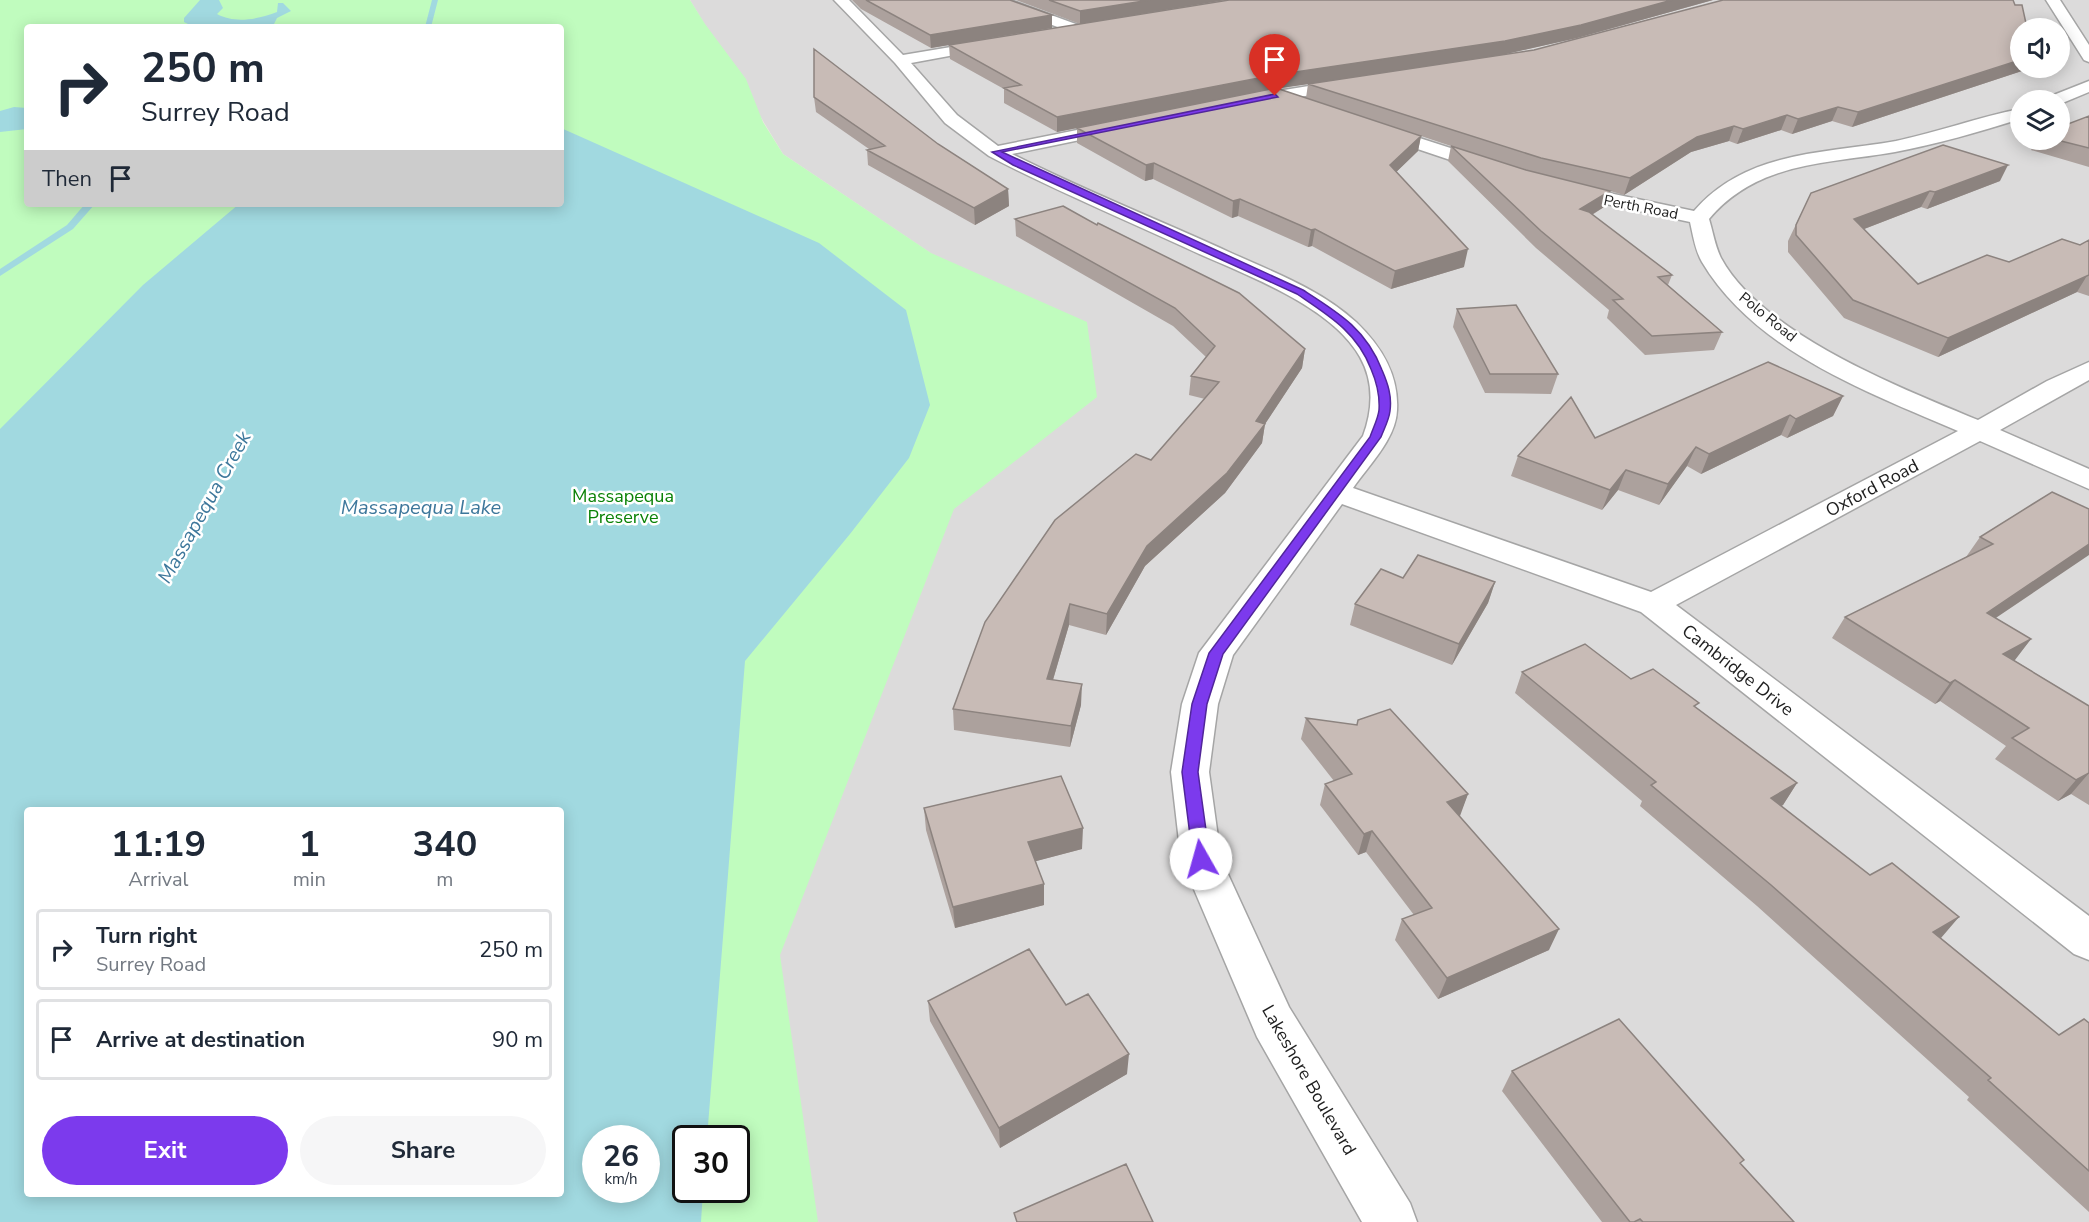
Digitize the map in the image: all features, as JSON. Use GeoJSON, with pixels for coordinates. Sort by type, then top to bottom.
{"type":"FeatureCollection","features":[{"type":"Feature","properties":{"kind":"street","name":"Lakeshore Boulevard"},"geometry":{"type":"LineString","coordinates":[[841,0],[900,60],[951,119],[995,152],[1300,292],[1338,317],[1355,332],[1370,351],[1378,368],[1384,389],[1384,412],[1376,437],[1216,653],[1200,704],[1190,772],[1201,859],[1273,1022],[1391,1222]]}},
{"type":"Feature","properties":{"kind":"street"},"geometry":{"type":"LineString","coordinates":[[997,0],[1085,29],[1046,36]]}},
{"type":"Feature","properties":{"kind":"street"},"geometry":{"type":"LineString","coordinates":[[2053,0],[2088,51]]}},
{"type":"Feature","properties":{"kind":"street"},"geometry":{"type":"LineString","coordinates":[[900,60],[1012,41]]}},
{"type":"Feature","properties":{"kind":"street"},"geometry":{"type":"LineString","coordinates":[[1228,105],[1369,82]]}},
{"type":"Feature","properties":{"kind":"street"},"geometry":{"type":"LineString","coordinates":[[2070,94],[2089,86]]}},
{"type":"Feature","properties":{"kind":"street"},"geometry":{"type":"LineString","coordinates":[[1275,96],[1319,110]]}},
{"type":"Feature","properties":{"kind":"street"},"geometry":{"type":"LineString","coordinates":[[1700,218],[1718,196],[1733,185],[1772,168],[1929,139],[2010,117]]}},
{"type":"Feature","properties":{"kind":"street"},"geometry":{"type":"LineString","coordinates":[[995,152],[1135,124]]}},
{"type":"Feature","properties":{"kind":"street"},"geometry":{"type":"LineString","coordinates":[[1364,125],[1507,172]]}},
{"type":"Feature","properties":{"kind":"street","name":"Perth Road"},"geometry":{"type":"LineString","coordinates":[[1546,185],[1700,218]]}},
{"type":"Feature","properties":{"kind":"street","name":"Polo Road"},"geometry":{"type":"LineString","coordinates":[[1700,218],[1705,245],[1713,261],[1742,299],[1803,345],[1897,395],[2089,480]]}},
{"type":"Feature","properties":{"kind":"street","name":"Oxford Road"},"geometry":{"type":"LineString","coordinates":[[1653,604],[2089,370]]}},
{"type":"Feature","properties":{"kind":"street","name":"Cambridge Drive"},"geometry":{"type":"LineString","coordinates":[[1336,492],[1653,604],[2089,941]]}},
{"type":"Feature","properties":{"kind":"shaded area"},"geometry":{"type":"Polygon","coordinates":[[[690,0],[2089,0],[2089,1222],[742,1222],[744,1203],[750,1203],[750,1136],[791,695],[1026,317],[783,154],[690,0]]]}},
{"type":"Feature","properties":{"kind":"green space","name":"Massapequa Lake"},"geometry":{"type":"Polygon","coordinates":[[[0,0],[690,0],[746,79],[763,122],[783,154],[931,253],[1087,322],[1097,397],[954,509],[780,955],[818,1222],[0,1222],[0,0]]]}},
{"type":"Feature","properties":{"kind":"water"},"geometry":{"type":"Polygon","coordinates":[[[200,0],[219,0],[223,8],[217,14],[239,20],[277,12],[278,3],[283,3],[291,11],[277,18],[274,24],[188,24],[184,22],[184,18],[200,0]]]}},
{"type":"Feature","properties":{"kind":"water"},"geometry":{"type":"Polygon","coordinates":[[[14,107],[24,108],[24,129],[0,132],[0,111],[14,107]]]}},
{"type":"Feature","properties":{"kind":"water","name":"Massapequa Lake"},"geometry":{"type":"Polygon","coordinates":[[[564,129],[819,243],[906,310],[930,405],[909,458],[850,534],[745,661],[708,1125],[672,1125],[672,1203],[702,1203],[701,1222],[0,1222],[0,429],[143,285],[235,207],[564,207],[564,129]]]}},
{"type":"Feature","properties":{"kind":"building"},"geometry":{"type":"Polygon","coordinates":[[[866,0],[1010,0],[1052,15],[930,35],[866,0]]]}},
{"type":"Feature","properties":{"kind":"building"},"geometry":{"type":"Polygon","coordinates":[[[1049,0],[1150,0],[1080,11],[1049,0]]]}},
{"type":"Feature","properties":{"kind":"building"},"geometry":{"type":"Polygon","coordinates":[[[1229,0],[1672,0],[1581,25],[1505,41],[1269,76],[1057,117],[1004,88],[1021,85],[949,45],[1229,0]]]}},
{"type":"Feature","properties":{"kind":"building"},"geometry":{"type":"Polygon","coordinates":[[[1723,0],[2013,0],[2015,5],[2022,5],[2025,18],[2010,18],[2010,63],[1858,112],[1838,107],[1798,119],[1787,115],[1743,129],[1734,126],[1697,137],[1630,178],[1541,158],[1308,84],[1534,50],[1723,0]]]}},
{"type":"Feature","properties":{"kind":"building"},"geometry":{"type":"Polygon","coordinates":[[[814,49],[938,144],[1008,189],[974,208],[867,150],[885,146],[814,97],[814,49]]]}},
{"type":"Feature","properties":{"kind":"building"},"geometry":{"type":"Polygon","coordinates":[[[1276,88],[1421,136],[1390,165],[1468,249],[1395,271],[1315,229],[1311,230],[1240,199],[1233,201],[1154,163],[1146,165],[1077,128],[1276,88]]]}},
{"type":"Feature","properties":{"kind":"building"},"geometry":{"type":"Polygon","coordinates":[[[2089,116],[2089,148],[2070,143],[2070,123],[2089,116]]]}},
{"type":"Feature","properties":{"kind":"building"},"geometry":{"type":"Polygon","coordinates":[[[1943,145],[2008,165],[1854,219],[1918,284],[1987,255],[2009,262],[2062,239],[2080,245],[2089,240],[2089,275],[1948,338],[1853,300],[1796,235],[1796,225],[1811,193],[1943,145]]]}},
{"type":"Feature","properties":{"kind":"building"},"geometry":{"type":"Polygon","coordinates":[[[1451,146],[1526,170],[1610,191],[1580,209],[1589,212],[1672,275],[1658,277],[1722,332],[1652,336],[1613,300],[1623,299],[1541,231],[1451,146]]]}},
{"type":"Feature","properties":{"kind":"building"},"geometry":{"type":"Polygon","coordinates":[[[1063,206],[1097,225],[1098,223],[1239,293],[1305,349],[1256,421],[1265,424],[1227,473],[1147,546],[1107,614],[1070,604],[1047,679],[1082,684],[1071,726],[953,709],[985,622],[1055,520],[1136,454],[1151,460],[1219,382],[1191,376],[1215,346],[1175,308],[1015,219],[1063,206]]]}},
{"type":"Feature","properties":{"kind":"building"},"geometry":{"type":"Polygon","coordinates":[[[1516,305],[1558,374],[1490,374],[1457,309],[1516,305]]]}},
{"type":"Feature","properties":{"kind":"building"},"geometry":{"type":"Polygon","coordinates":[[[1768,362],[1843,396],[1796,419],[1790,415],[1709,454],[1696,447],[1668,484],[1626,470],[1610,490],[1518,456],[1571,397],[1595,438],[1768,362]]]}},
{"type":"Feature","properties":{"kind":"building"},"geometry":{"type":"Polygon","coordinates":[[[2052,492],[2089,509],[2089,544],[1987,613],[2031,639],[2003,654],[2089,706],[2089,773],[2076,780],[2012,738],[2029,728],[1955,680],[1950,683],[1845,617],[1993,544],[1980,537],[2052,492]]]}},
{"type":"Feature","properties":{"kind":"building"},"geometry":{"type":"Polygon","coordinates":[[[1418,555],[1495,582],[1459,644],[1355,604],[1381,569],[1403,578],[1418,555]]]}},
{"type":"Feature","properties":{"kind":"building"},"geometry":{"type":"Polygon","coordinates":[[[1585,644],[1631,679],[1653,669],[1699,703],[1694,706],[1797,783],[1771,798],[1870,875],[1892,863],[1959,917],[1933,932],[2059,1035],[2084,1019],[2089,1023],[2089,1171],[1988,1080],[1991,1078],[1771,885],[1651,785],[1656,782],[1522,672],[1585,644]]]}},
{"type":"Feature","properties":{"kind":"building"},"geometry":{"type":"Polygon","coordinates":[[[1390,709],[1468,794],[1447,802],[1559,929],[1447,978],[1402,919],[1432,908],[1372,831],[1364,834],[1325,784],[1352,774],[1306,718],[1357,725],[1358,720],[1390,709]]]}},
{"type":"Feature","properties":{"kind":"building"},"geometry":{"type":"Polygon","coordinates":[[[1061,776],[1083,828],[1028,842],[1044,884],[953,907],[924,808],[1061,776]]]}},
{"type":"Feature","properties":{"kind":"building"},"geometry":{"type":"Polygon","coordinates":[[[1029,949],[1066,1005],[1088,994],[1129,1054],[999,1128],[928,1001],[1029,949]]]}},
{"type":"Feature","properties":{"kind":"building"},"geometry":{"type":"Polygon","coordinates":[[[1619,1019],[1744,1160],[1740,1163],[1794,1222],[1643,1222],[1640,1219],[1630,1222],[1512,1071],[1619,1019]]]}},
{"type":"Feature","properties":{"kind":"building"},"geometry":{"type":"Polygon","coordinates":[[[1126,1164],[1153,1222],[1017,1222],[1014,1213],[1126,1164]]]}},
{"type":"Feature","properties":{"kind":"waterway","name":"Massapequa Creek"},"geometry":{"type":"LineString","coordinates":[[429,24],[435,0]]}},
{"type":"Feature","properties":{"kind":"waterway"},"geometry":{"type":"LineString","coordinates":[[0,273],[70,227],[87,207]]}},
{"type":"Feature","properties":{"kind":"route"},"geometry":{"type":"LineString","coordinates":[[1201,859],[1190,772],[1200,704],[1216,653],[1376,437],[1384,412],[1384,389],[1378,368],[1370,351],[1355,332],[1338,317],[1300,292],[995,152],[1275,96]]}},
{"type":"Feature","properties":{"kind":"park label","name":"Massapequa Preserve"},"geometry":{"type":"Point","coordinates":[623,506]}}]}
